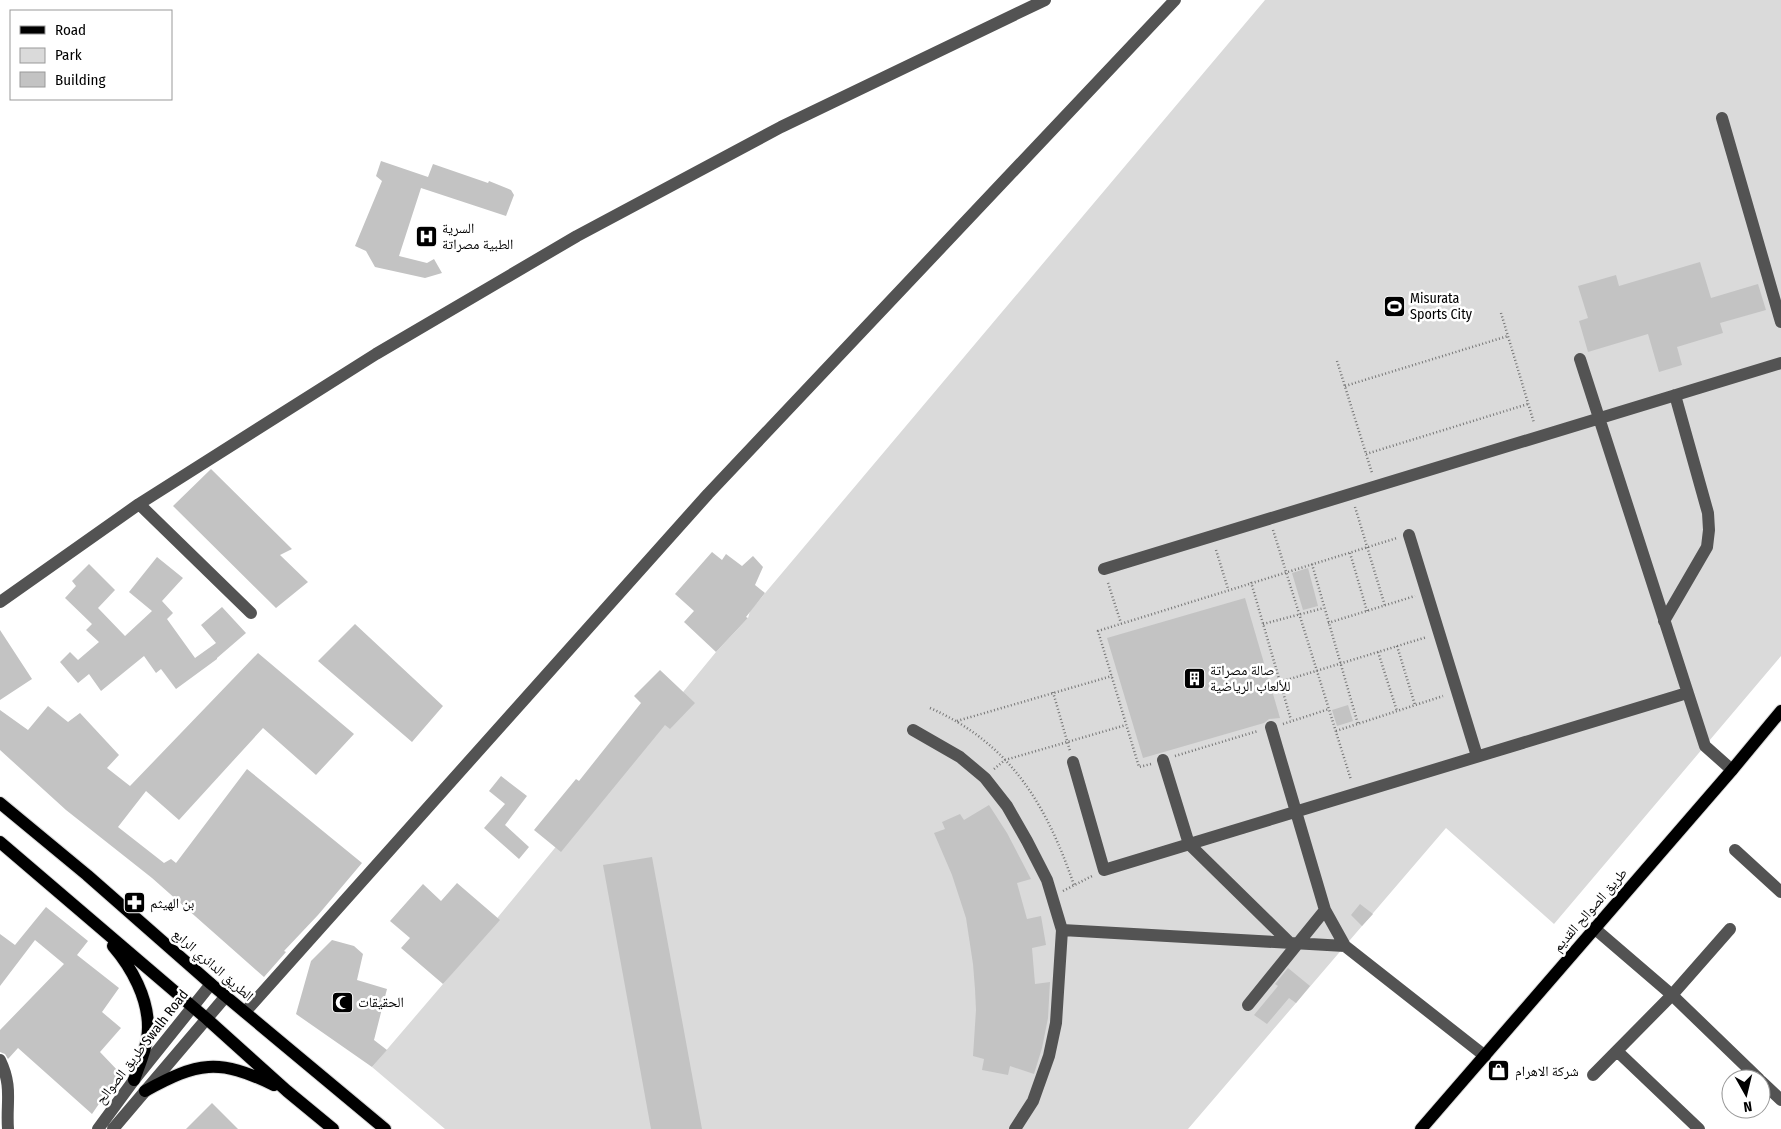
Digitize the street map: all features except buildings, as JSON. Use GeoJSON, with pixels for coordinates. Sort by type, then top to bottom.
{"type":"FeatureCollection","features":[{"type":"Feature","properties":{"kind":"main road","name":"طريق الصوالح القديم"},"geometry":{"type":"LineString","coordinates":[[1421,1129],[1781,711]]}},
{"type":"Feature","properties":{"kind":"main road","name":"الطريق الدائري الرابع"},"geometry":{"type":"LineString","coordinates":[[0,803],[384,1129]]}},
{"type":"Feature","properties":{"kind":"main road"},"geometry":{"type":"LineString","coordinates":[[0,842],[333,1129]]}},
{"type":"Feature","properties":{"kind":"main road"},"geometry":{"type":"LineString","coordinates":[[86,917],[116,950],[134,978],[145,1002],[148,1028],[144,1052],[134,1080]]}},
{"type":"Feature","properties":{"kind":"main road"},"geometry":{"type":"LineString","coordinates":[[145,1091],[183,1071],[201,1067],[220,1066],[255,1076],[287,1091]]}},
{"type":"Feature","properties":{"kind":"street"},"geometry":{"type":"LineString","coordinates":[[0,602],[139,504],[376,354],[577,236],[781,127],[1045,0]]}},
{"type":"Feature","properties":{"kind":"street"},"geometry":{"type":"LineString","coordinates":[[245,1012],[708,494],[1176,0]]}},
{"type":"Feature","properties":{"kind":"street"},"geometry":{"type":"LineString","coordinates":[[1722,118],[1781,322]]}},
{"type":"Feature","properties":{"kind":"street"},"geometry":{"type":"LineString","coordinates":[[1580,359],[1686,693],[1705,746],[1732,770]]}},
{"type":"Feature","properties":{"kind":"street"},"geometry":{"type":"LineString","coordinates":[[1104,569],[1781,362]]}},
{"type":"Feature","properties":{"kind":"street"},"geometry":{"type":"LineString","coordinates":[[1664,621],[1707,547],[1709,530],[1708,513],[1675,395]]}},
{"type":"Feature","properties":{"kind":"street"},"geometry":{"type":"LineString","coordinates":[[139,504],[251,613]]}},
{"type":"Feature","properties":{"kind":"street"},"geometry":{"type":"LineString","coordinates":[[1409,535],[1477,756]]}},
{"type":"Feature","properties":{"kind":"street"},"geometry":{"type":"LineString","coordinates":[[1073,762],[1104,870],[1686,693]]}},
{"type":"Feature","properties":{"kind":"street"},"geometry":{"type":"LineString","coordinates":[[1271,727],[1325,910],[1345,946],[1485,1056]]}},
{"type":"Feature","properties":{"kind":"street"},"geometry":{"type":"LineString","coordinates":[[913,730],[960,756],[985,778],[1007,806],[1028,840],[1047,880],[1062,930],[1056,1023],[1049,1056],[1033,1101],[1015,1129]]}},
{"type":"Feature","properties":{"kind":"street"},"geometry":{"type":"LineString","coordinates":[[1163,760],[1189,844],[1294,943]]}},
{"type":"Feature","properties":{"kind":"street"},"geometry":{"type":"LineString","coordinates":[[1735,850],[1781,892]]}},
{"type":"Feature","properties":{"kind":"street"},"geometry":{"type":"LineString","coordinates":[[1248,1005],[1294,943],[1325,910]]}},
{"type":"Feature","properties":{"kind":"street"},"geometry":{"type":"LineString","coordinates":[[1594,928],[1672,995],[1749,1069]]}},
{"type":"Feature","properties":{"kind":"street"},"geometry":{"type":"LineString","coordinates":[[1594,1075],[1672,995],[1730,929]]}},
{"type":"Feature","properties":{"kind":"street"},"geometry":{"type":"LineString","coordinates":[[1062,930],[1345,946]]}},
{"type":"Feature","properties":{"kind":"street","name":"طريق الصوالح Swalh Road"},"geometry":{"type":"LineString","coordinates":[[98,1129],[134,1080],[211,984]]}},
{"type":"Feature","properties":{"kind":"street","name":"طريق الصوالح Swalh Road"},"geometry":{"type":"LineString","coordinates":[[113,1129],[226,996]]}},
{"type":"Feature","properties":{"kind":"street"},"geometry":{"type":"LineString","coordinates":[[1617,1051],[1699,1129]]}},
{"type":"Feature","properties":{"kind":"street"},"geometry":{"type":"LineString","coordinates":[[0,1060],[8,1085],[8,1129]]}},
{"type":"Feature","properties":{"kind":"street"},"geometry":{"type":"LineString","coordinates":[[1771,1090],[1781,1100]]}},
{"type":"Feature","properties":{"kind":"path"},"geometry":{"type":"LineString","coordinates":[[1501,314],[1538,436]]}},
{"type":"Feature","properties":{"kind":"path"},"geometry":{"type":"LineString","coordinates":[[1345,386],[1508,336]]}},
{"type":"Feature","properties":{"kind":"path"},"geometry":{"type":"LineString","coordinates":[[1337,361],[1376,486]]}},
{"type":"Feature","properties":{"kind":"path"},"geometry":{"type":"LineString","coordinates":[[1366,454],[1528,404]]}},
{"type":"Feature","properties":{"kind":"path"},"geometry":{"type":"LineString","coordinates":[[1351,494],[1385,606]]}},
{"type":"Feature","properties":{"kind":"path"},"geometry":{"type":"LineString","coordinates":[[1270,519],[1355,794]]}},
{"type":"Feature","properties":{"kind":"path"},"geometry":{"type":"LineString","coordinates":[[1329,709],[1139,767],[1098,631],[1286,571],[1409,535]]}},
{"type":"Feature","properties":{"kind":"path"},"geometry":{"type":"LineString","coordinates":[[1212,536],[1228,590]]}},
{"type":"Feature","properties":{"kind":"path"},"geometry":{"type":"LineString","coordinates":[[1350,552],[1367,611]]}},
{"type":"Feature","properties":{"kind":"path"},"geometry":{"type":"LineString","coordinates":[[1312,564],[1358,724]]}},
{"type":"Feature","properties":{"kind":"path"},"geometry":{"type":"LineString","coordinates":[[1104,569],[1121,623]]}},
{"type":"Feature","properties":{"kind":"path"},"geometry":{"type":"LineString","coordinates":[[1251,582],[1291,721]]}},
{"type":"Feature","properties":{"kind":"path"},"geometry":{"type":"LineString","coordinates":[[1328,623],[1427,593]]}},
{"type":"Feature","properties":{"kind":"path"},"geometry":{"type":"LineString","coordinates":[[1263,624],[1324,608]]}},
{"type":"Feature","properties":{"kind":"path"},"geometry":{"type":"LineString","coordinates":[[1280,682],[1439,633]]}},
{"type":"Feature","properties":{"kind":"path"},"geometry":{"type":"LineString","coordinates":[[1397,646],[1415,705]]}},
{"type":"Feature","properties":{"kind":"path"},"geometry":{"type":"LineString","coordinates":[[1378,652],[1397,711]]}},
{"type":"Feature","properties":{"kind":"path"},"geometry":{"type":"LineString","coordinates":[[956,721],[1112,676]]}},
{"type":"Feature","properties":{"kind":"path"},"geometry":{"type":"LineString","coordinates":[[1053,692],[1073,762]]}},
{"type":"Feature","properties":{"kind":"path"},"geometry":{"type":"LineString","coordinates":[[1336,731],[1457,692]]}},
{"type":"Feature","properties":{"kind":"path"},"geometry":{"type":"LineString","coordinates":[[930,708],[968,728],[1005,760],[1040,805],[1061,847],[1074,885]]}},
{"type":"Feature","properties":{"kind":"path"},"geometry":{"type":"LineString","coordinates":[[985,778],[1005,760],[1126,725]]}},
{"type":"Feature","properties":{"kind":"path"},"geometry":{"type":"LineString","coordinates":[[1052,897],[1104,870]]}},
{"type":"Feature","properties":{"kind":"green space","name":"Misurata Sports City"},"geometry":{"type":"Polygon","coordinates":[[[1265,0],[1781,0],[1781,656],[1554,924],[1446,828],[1188,1129],[445,1129],[372,1067],[443,984],[716,652],[748,618],[750,611],[1265,0]]]}},
{"type":"Feature","properties":{"kind":"place","name":"السرية الطبية مصراتة"},"geometry":{"type":"Point","coordinates":[426,236]}},
{"type":"Feature","properties":{"kind":"place","name":"Misurata Sports City"},"geometry":{"type":"Point","coordinates":[1394,306]}},
{"type":"Feature","properties":{"kind":"place","name":"صالة مصراتة للألعاب الرياضية"},"geometry":{"type":"Point","coordinates":[1194,678]}},
{"type":"Feature","properties":{"kind":"place","name":"بن الهيثم"},"geometry":{"type":"Point","coordinates":[134,903]}},
{"type":"Feature","properties":{"kind":"place","name":"الحقيقات"},"geometry":{"type":"Point","coordinates":[342,1002]}},
{"type":"Feature","properties":{"kind":"place","name":"شركة الاهرام"},"geometry":{"type":"Point","coordinates":[1499,1071]}}]}
